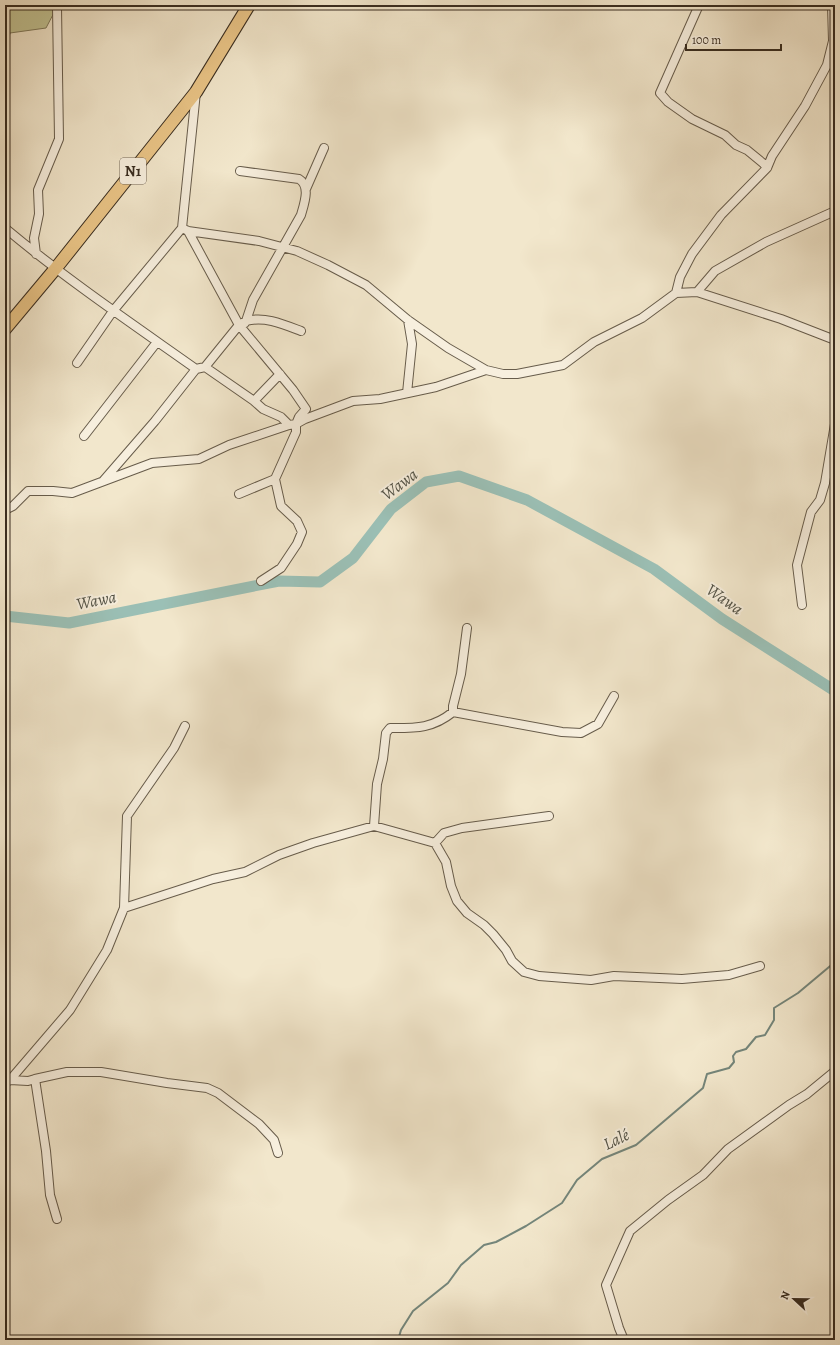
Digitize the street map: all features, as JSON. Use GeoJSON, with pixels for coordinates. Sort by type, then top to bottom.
{"type":"FeatureCollection","features":[{"type":"Feature","properties":{"kind":"highway","name":"N1"},"geometry":{"type":"LineString","coordinates":[[5,329],[56,268],[196,92],[249,5]]}},
{"type":"Feature","properties":{"kind":"street"},"geometry":{"type":"LineString","coordinates":[[699,5],[660,93],[668,102],[692,118],[725,135],[736,145],[747,150],[767,168]]}},
{"type":"Feature","properties":{"kind":"street"},"geometry":{"type":"LineString","coordinates":[[676,293],[680,277],[692,254],[721,215],[767,168],[772,156],[805,106],[827,65],[833,41],[832,5]]}},
{"type":"Feature","properties":{"kind":"street"},"geometry":{"type":"LineString","coordinates":[[36,254],[34,238],[39,214],[38,190],[59,139],[57,7]]}},
{"type":"Feature","properties":{"kind":"street"},"geometry":{"type":"LineString","coordinates":[[827,65],[835,68]]}},
{"type":"Feature","properties":{"kind":"street"},"geometry":{"type":"LineString","coordinates":[[196,92],[185,229],[243,325],[306,409],[293,424]]}},
{"type":"Feature","properties":{"kind":"street"},"geometry":{"type":"LineString","coordinates":[[243,325],[253,300],[301,214],[306,189],[324,148]]}},
{"type":"Feature","properties":{"kind":"street"},"geometry":{"type":"LineString","coordinates":[[240,171],[299,179],[303,182],[306,189]]}},
{"type":"Feature","properties":{"kind":"street"},"geometry":{"type":"LineString","coordinates":[[697,292],[715,271],[766,242],[835,211]]}},
{"type":"Feature","properties":{"kind":"street"},"geometry":{"type":"LineString","coordinates":[[817,219],[835,218]]}},
{"type":"Feature","properties":{"kind":"street"},"geometry":{"type":"LineString","coordinates":[[5,228],[36,254],[113,311],[196,369]]}},
{"type":"Feature","properties":{"kind":"street"},"geometry":{"type":"LineString","coordinates":[[185,229],[259,241],[297,251],[328,265],[366,285],[408,320],[448,348],[486,370],[503,374],[517,374],[563,365],[594,342],[642,318],[676,293],[697,292],[781,319],[835,340]]}},
{"type":"Feature","properties":{"kind":"street"},"geometry":{"type":"LineString","coordinates":[[77,363],[113,311],[185,229]]}},
{"type":"Feature","properties":{"kind":"street"},"geometry":{"type":"LineString","coordinates":[[102,481],[155,421],[196,369],[205,367],[243,325],[256,318],[273,321],[301,331]]}},
{"type":"Feature","properties":{"kind":"street"},"geometry":{"type":"LineString","coordinates":[[407,393],[412,344],[408,320]]}},
{"type":"Feature","properties":{"kind":"street"},"geometry":{"type":"LineString","coordinates":[[84,436],[157,342]]}},
{"type":"Feature","properties":{"kind":"street"},"geometry":{"type":"LineString","coordinates":[[205,367],[254,401],[263,409],[293,424],[296,432],[275,478],[281,506],[297,521],[302,532],[297,544],[281,568],[261,581]]}},
{"type":"Feature","properties":{"kind":"street"},"geometry":{"type":"LineString","coordinates":[[5,510],[13,506],[28,492],[53,491],[72,493],[152,463],[199,459],[229,445],[293,424],[353,401],[380,399],[436,387],[486,370]]}},
{"type":"Feature","properties":{"kind":"street"},"geometry":{"type":"LineString","coordinates":[[254,401],[280,374]]}},
{"type":"Feature","properties":{"kind":"street"},"geometry":{"type":"LineString","coordinates":[[802,605],[797,565],[811,512],[820,500],[825,483],[835,424]]}},
{"type":"Feature","properties":{"kind":"street"},"geometry":{"type":"LineString","coordinates":[[239,494],[275,478]]}},
{"type":"Feature","properties":{"kind":"street"},"geometry":{"type":"LineString","coordinates":[[453,712],[453,706],[461,674],[467,628]]}},
{"type":"Feature","properties":{"kind":"street"},"geometry":{"type":"LineString","coordinates":[[374,826],[377,784],[383,759],[386,733],[390,728],[416,728],[433,725],[453,712],[562,732],[581,733],[598,724],[614,696]]}},
{"type":"Feature","properties":{"kind":"street"},"geometry":{"type":"LineString","coordinates":[[8,1082],[70,1010],[107,950],[124,908],[127,816],[174,748],[185,726]]}},
{"type":"Feature","properties":{"kind":"street"},"geometry":{"type":"LineString","coordinates":[[435,843],[444,834],[462,828],[548,816]]}},
{"type":"Feature","properties":{"kind":"street"},"geometry":{"type":"LineString","coordinates":[[124,908],[213,878],[245,872],[279,855],[313,842],[374,826],[435,843],[446,862],[451,886],[457,901],[466,913],[493,934],[506,950],[512,961],[524,972],[539,976],[591,980],[614,976],[682,979],[729,975],[760,966]]}},
{"type":"Feature","properties":{"kind":"street"},"geometry":{"type":"LineString","coordinates":[[624,1340],[606,1285],[630,1231],[668,1200],[703,1175],[728,1149],[789,1105],[807,1094],[835,1071]]}},
{"type":"Feature","properties":{"kind":"street"},"geometry":{"type":"LineString","coordinates":[[8,1082],[24,1081],[67,1072],[101,1072],[207,1088],[218,1093],[259,1124],[274,1140],[278,1153]]}},
{"type":"Feature","properties":{"kind":"street"},"geometry":{"type":"LineString","coordinates":[[35,1079],[46,1151],[50,1195],[57,1219]]}},
{"type":"Feature","properties":{"kind":"green space"},"geometry":{"type":"Polygon","coordinates":[[[5,5],[58,5],[46,28],[10,33],[5,55],[5,5]]]}},
{"type":"Feature","properties":{"kind":"waterway","name":"Wawa"},"geometry":{"type":"LineString","coordinates":[[5,616],[69,623],[279,581],[320,582],[353,558],[391,509],[426,482],[459,476],[527,500],[654,569],[722,619],[835,691]]}},
{"type":"Feature","properties":{"kind":"waterway","name":"Lalé"},"geometry":{"type":"LineString","coordinates":[[398,1340],[401,1330],[413,1311],[448,1283],[461,1265],[484,1245],[496,1242],[526,1226],[562,1203],[577,1180],[602,1159],[636,1145],[703,1088],[707,1074],[729,1068],[734,1062],[733,1056],[736,1052],[746,1049],[756,1037],[765,1035],[774,1020],[774,1008],[798,993],[835,962]]}}]}
